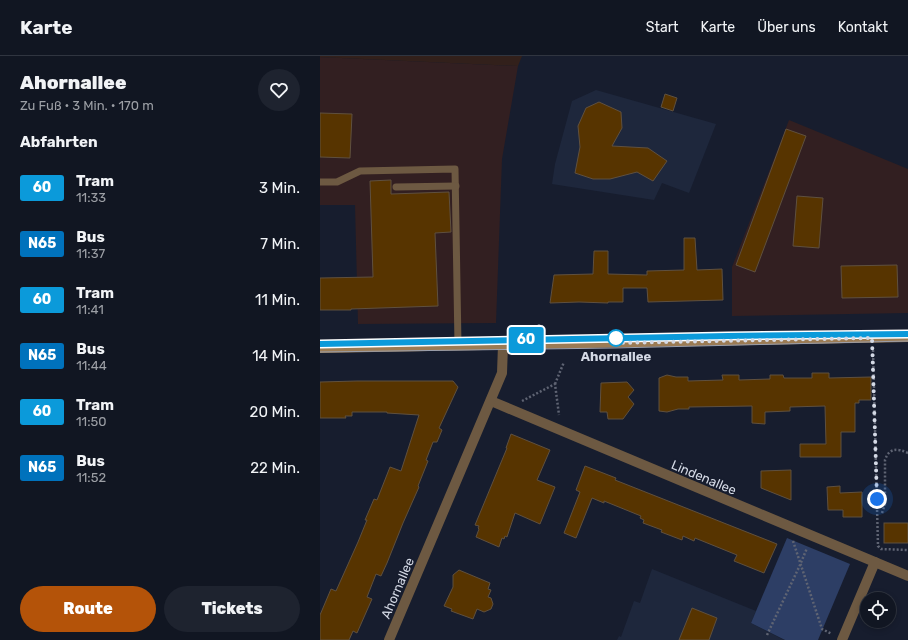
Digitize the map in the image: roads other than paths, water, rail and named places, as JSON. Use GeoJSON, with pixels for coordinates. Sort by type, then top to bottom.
{"type":"FeatureCollection","features":[{"type":"Feature","properties":{"kind":"main road"},"geometry":{"type":"LineString","coordinates":[[320,348],[908,337]]}},
{"type":"Feature","properties":{"kind":"street","name":"Ahornallee"},"geometry":{"type":"LineString","coordinates":[[389,640],[502,373],[503,344]]}},
{"type":"Feature","properties":{"kind":"street","name":"Lindenallee"},"geometry":{"type":"LineString","coordinates":[[491,401],[908,576]]}},
{"type":"Feature","properties":{"kind":"street"},"geometry":{"type":"LineString","coordinates":[[842,639],[875,562]]}},
{"type":"Feature","properties":{"kind":"lane"},"geometry":{"type":"LineString","coordinates":[[320,182],[337,182],[360,171],[456,169],[458,345]]}},
{"type":"Feature","properties":{"kind":"lane"},"geometry":{"type":"LineString","coordinates":[[396,187],[456,186]]}},
{"type":"Feature","properties":{"kind":"tram line"},"geometry":{"type":"LineString","coordinates":[[320,344],[908,334]]}},
{"type":"Feature","properties":{"kind":"tram line","name":"60"},"geometry":{"type":"LineString","coordinates":[[320,344],[908,334]]}},
{"type":"Feature","properties":{"kind":"tram line"},"geometry":{"type":"LineString","coordinates":[[320,352],[614,348],[908,341]]}},
{"type":"Feature","properties":{"kind":"place","name":"Ahornallee"},"geometry":{"type":"Point","coordinates":[616,338]}}]}
